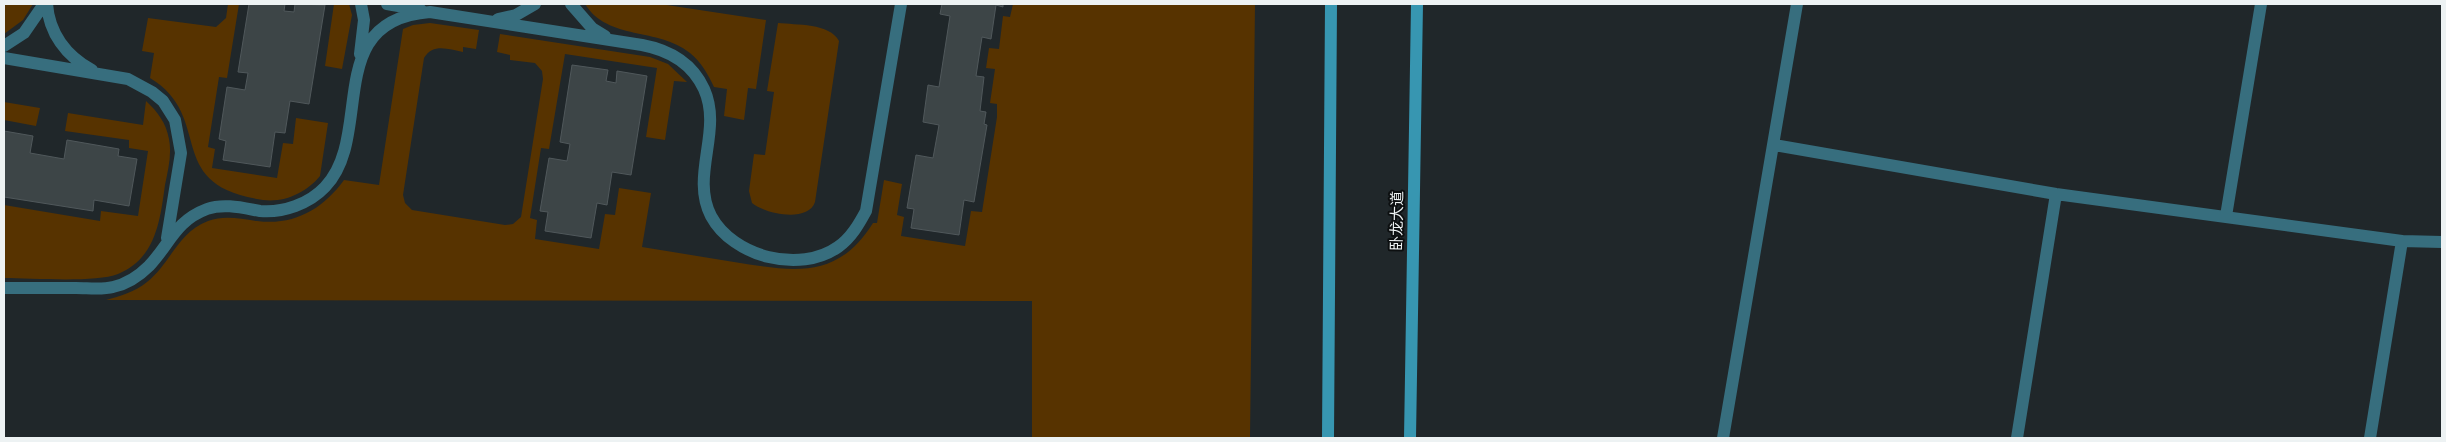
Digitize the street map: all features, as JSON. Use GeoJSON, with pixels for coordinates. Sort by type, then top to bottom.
{"type":"FeatureCollection","features":[{"type":"Feature","properties":{"kind":"main road"},"geometry":{"type":"LineString","coordinates":[[1328,438],[1331,4]]}},
{"type":"Feature","properties":{"kind":"main road","name":"卧龙大道"},"geometry":{"type":"LineString","coordinates":[[1410,438],[1417,4]]}},
{"type":"Feature","properties":{"kind":"lane"},"geometry":{"type":"LineString","coordinates":[[4,46],[24,33],[46,4]]}},
{"type":"Feature","properties":{"kind":"lane"},"geometry":{"type":"LineString","coordinates":[[46,4],[53,30],[66,51],[82,64],[104,74]]}},
{"type":"Feature","properties":{"kind":"lane"},"geometry":{"type":"LineString","coordinates":[[4,288],[113,287],[143,272],[179,226],[210,208],[230,206],[278,211],[300,204],[318,194],[332,179],[341,162],[364,32],[361,4]]}},
{"type":"Feature","properties":{"kind":"lane"},"geometry":{"type":"LineString","coordinates":[[386,4],[653,47],[672,54],[688,65],[704,89],[711,119],[703,186],[708,208],[725,234],[741,247],[759,254],[785,259],[822,255],[838,247],[851,234],[866,211],[900,4]]}},
{"type":"Feature","properties":{"kind":"lane"},"geometry":{"type":"LineString","coordinates":[[485,20],[516,15],[535,4]]}},
{"type":"Feature","properties":{"kind":"lane"},"geometry":{"type":"LineString","coordinates":[[571,4],[592,28],[618,41]]}},
{"type":"Feature","properties":{"kind":"lane"},"geometry":{"type":"LineString","coordinates":[[1723,438],[1797,4]]}},
{"type":"Feature","properties":{"kind":"lane"},"geometry":{"type":"LineString","coordinates":[[2226,216],[2261,4]]}},
{"type":"Feature","properties":{"kind":"lane"},"geometry":{"type":"LineString","coordinates":[[356,78],[363,55],[374,37],[382,30],[409,15],[438,12]]}},
{"type":"Feature","properties":{"kind":"lane"},"geometry":{"type":"LineString","coordinates":[[4,58],[128,79],[152,92],[166,106],[175,120],[180,144],[180,160],[165,243]]}},
{"type":"Feature","properties":{"kind":"lane"},"geometry":{"type":"LineString","coordinates":[[1774,145],[2056,194],[2402,241],[2442,242]]}},
{"type":"Feature","properties":{"kind":"lane"},"geometry":{"type":"LineString","coordinates":[[2017,438],[2056,194]]}},
{"type":"Feature","properties":{"kind":"lane"},"geometry":{"type":"LineString","coordinates":[[2370,438],[2402,241]]}},
{"type":"Feature","properties":{"kind":"shaded area"},"geometry":{"type":"Polygon","coordinates":[[[4,4],[33,4],[23,20],[4,34],[4,4]]]}},
{"type":"Feature","properties":{"kind":"shaded area"},"geometry":{"type":"Polygon","coordinates":[[[228,4],[239,4],[227,78],[219,77],[208,147],[215,149],[212,168],[277,178],[283,143],[293,144],[296,118],[328,123],[320,176],[309,187],[287,198],[263,200],[232,192],[212,180],[200,165],[181,112],[170,94],[150,78],[154,53],[142,51],[148,18],[216,27],[226,18],[228,4]]]}},
{"type":"Feature","properties":{"kind":"shaded area"},"geometry":{"type":"Polygon","coordinates":[[[334,4],[349,4],[352,15],[342,69],[325,66],[334,4]]]}},
{"type":"Feature","properties":{"kind":"shaded area"},"geometry":{"type":"Polygon","coordinates":[[[585,4],[660,4],[766,20],[756,89],[748,88],[744,120],[724,116],[727,89],[714,87],[704,68],[690,53],[677,45],[663,40],[607,24],[595,16],[585,4]]]}},
{"type":"Feature","properties":{"kind":"shaded area"},"geometry":{"type":"Polygon","coordinates":[[[1013,4],[1255,4],[1250,438],[1032,438],[1032,301],[106,300],[132,291],[147,282],[189,233],[197,226],[208,221],[226,218],[270,222],[283,221],[295,218],[317,207],[344,180],[379,185],[403,29],[413,25],[430,23],[479,30],[476,49],[463,47],[463,52],[441,48],[432,50],[424,58],[403,195],[405,203],[412,210],[505,225],[513,224],[521,217],[543,79],[542,71],[535,63],[510,60],[510,55],[497,52],[500,34],[650,57],[668,64],[687,82],[674,81],[665,140],[646,137],[657,68],[565,54],[549,149],[541,148],[530,218],[537,220],[535,239],[599,249],[605,214],[615,215],[619,188],[651,193],[642,247],[775,268],[812,268],[844,255],[859,242],[873,223],[877,223],[884,180],[902,184],[897,215],[904,217],[901,236],[965,246],[971,211],[982,212],[997,117],[997,104],[990,103],[995,69],[986,68],[989,48],[999,49],[1003,16],[1010,17],[1013,4]]]}},
{"type":"Feature","properties":{"kind":"shaded area"},"geometry":{"type":"Polygon","coordinates":[[[778,23],[820,28],[835,35],[839,41],[815,202],[811,209],[804,213],[786,215],[758,207],[752,203],[749,191],[754,154],[765,155],[774,92],[767,91],[778,23]]]}},
{"type":"Feature","properties":{"kind":"shaded area"},"geometry":{"type":"Polygon","coordinates":[[[146,101],[164,123],[168,133],[170,151],[158,225],[154,237],[141,258],[131,267],[108,277],[79,279],[4,278],[4,205],[100,221],[101,211],[138,216],[148,151],[129,148],[129,140],[65,131],[68,113],[143,125],[146,101]]]}},
{"type":"Feature","properties":{"kind":"shaded area"},"geometry":{"type":"Polygon","coordinates":[[[4,102],[40,108],[36,126],[4,120],[4,102]]]}},
{"type":"Feature","properties":{"kind":"building"},"geometry":{"type":"Polygon","coordinates":[[[249,4],[285,4],[284,11],[294,12],[295,4],[325,5],[309,104],[290,101],[285,133],[275,132],[270,167],[223,160],[226,141],[219,139],[227,87],[245,90],[248,73],[238,72],[249,4]]]}},
{"type":"Feature","properties":{"kind":"building"},"geometry":{"type":"Polygon","coordinates":[[[942,4],[1003,4],[1003,7],[996,5],[991,39],[982,37],[976,76],[984,77],[980,111],[986,112],[984,124],[987,125],[974,202],[964,200],[959,235],[911,228],[914,209],[907,208],[916,155],[933,158],[939,125],[923,122],[928,85],[939,87],[950,16],[940,14],[942,4]]]}},
{"type":"Feature","properties":{"kind":"building"},"geometry":{"type":"Polygon","coordinates":[[[572,65],[608,70],[606,81],[616,83],[617,71],[647,76],[631,175],[612,172],[607,205],[597,203],[591,238],[545,231],[548,212],[540,211],[549,158],[567,161],[570,144],[560,142],[572,65]]]}},
{"type":"Feature","properties":{"kind":"building"},"geometry":{"type":"Polygon","coordinates":[[[4,131],[33,136],[30,153],[64,159],[67,140],[119,149],[118,156],[137,159],[129,206],[94,200],[93,211],[4,197],[4,131]]]}}]}
